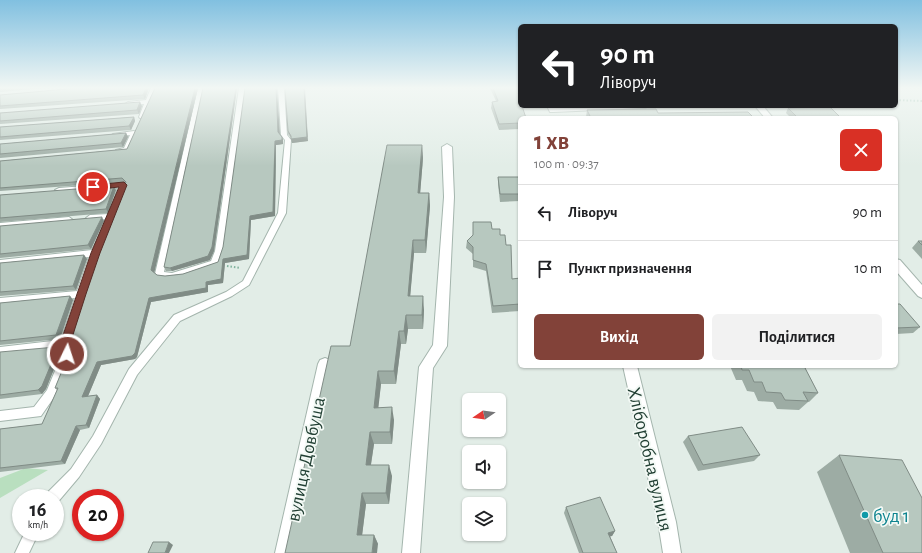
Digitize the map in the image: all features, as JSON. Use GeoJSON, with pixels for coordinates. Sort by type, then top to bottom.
{"type":"FeatureCollection","features":[{"type":"Feature","properties":{"kind":"street"},"geometry":{"type":"LineString","coordinates":[[412,553],[426,367],[440,346],[449,197],[447,148]]}},
{"type":"Feature","properties":{"kind":"street"},"geometry":{"type":"LineString","coordinates":[[898,265],[922,293]]}},
{"type":"Feature","properties":{"kind":"street","name":"вулиця Довбуша"},"geometry":{"type":"LineString","coordinates":[[284,553],[325,364]]}},
{"type":"Feature","properties":{"kind":"street","name":"Хліборобна вулиця"},"geometry":{"type":"LineString","coordinates":[[630,368],[667,522],[672,553]]}},
{"type":"Feature","properties":{"kind":"lane"},"geometry":{"type":"LineString","coordinates":[[111,151],[127,150],[142,114]]}},
{"type":"Feature","properties":{"kind":"lane"},"geometry":{"type":"LineString","coordinates":[[195,114],[159,274],[172,276],[214,263],[219,250],[238,114]]}},
{"type":"Feature","properties":{"kind":"lane"},"geometry":{"type":"LineString","coordinates":[[60,489],[75,473],[97,440],[133,372],[177,318],[229,294],[246,283],[282,213],[288,140],[284,135],[283,114]]}},
{"type":"Feature","properties":{"kind":"lane"},"geometry":{"type":"LineString","coordinates":[[110,135],[137,124]]}},
{"type":"Feature","properties":{"kind":"lane"},"geometry":{"type":"LineString","coordinates":[[0,416],[37,412],[50,393],[67,354],[65,344],[95,253],[124,185],[54,191]]}},
{"type":"Feature","properties":{"kind":"lane"},"geometry":{"type":"LineString","coordinates":[[0,226],[112,216]]}},
{"type":"Feature","properties":{"kind":"lane"},"geometry":{"type":"LineString","coordinates":[[0,262],[95,253]]}},
{"type":"Feature","properties":{"kind":"lane"},"geometry":{"type":"LineString","coordinates":[[0,302],[81,294]]}},
{"type":"Feature","properties":{"kind":"lane"},"geometry":{"type":"LineString","coordinates":[[0,351],[65,344]]}},
{"type":"Feature","properties":{"kind":"lane"},"geometry":{"type":"LineString","coordinates":[[22,553],[28,541]]}},
{"type":"Feature","properties":{"kind":"path"},"geometry":{"type":"LineString","coordinates":[[214,263],[253,271]]}},
{"type":"Feature","properties":{"kind":"green space"},"geometry":{"type":"Polygon","coordinates":[[[26,468],[48,470],[15,489],[12,489],[12,491],[0,498],[0,478],[26,468]]]}},
{"type":"Feature","properties":{"kind":"building"},"geometry":{"type":"Polygon","coordinates":[[[0,114],[90,114],[0,121],[0,114]]]}},
{"type":"Feature","properties":{"kind":"building"},"geometry":{"type":"Polygon","coordinates":[[[143,114],[189,114],[151,270],[157,275],[165,276],[183,274],[218,262],[223,247],[241,114],[277,114],[278,132],[282,137],[282,140],[275,141],[273,212],[250,216],[247,255],[223,259],[221,279],[206,282],[206,288],[149,298],[135,353],[132,356],[97,362],[82,397],[97,395],[86,425],[76,426],[61,461],[0,468],[0,429],[42,424],[58,388],[55,388],[70,351],[68,340],[98,250],[115,213],[126,182],[122,178],[0,188],[0,161],[127,149],[143,114]]]}},
{"type":"Feature","properties":{"kind":"building"},"geometry":{"type":"Polygon","coordinates":[[[197,114],[232,114],[212,247],[208,256],[170,268],[164,267],[197,114]]]}},
{"type":"Feature","properties":{"kind":"building"},"geometry":{"type":"Polygon","coordinates":[[[287,114],[306,114],[307,137],[291,139],[288,131],[287,114]]]}},
{"type":"Feature","properties":{"kind":"building"},"geometry":{"type":"Polygon","coordinates":[[[496,114],[525,114],[525,116],[518,116],[518,123],[499,124],[496,114]]]}},
{"type":"Feature","properties":{"kind":"building"},"geometry":{"type":"Polygon","coordinates":[[[589,114],[750,114],[752,116],[590,116],[589,114]]]}},
{"type":"Feature","properties":{"kind":"building"},"geometry":{"type":"Polygon","coordinates":[[[794,114],[837,114],[839,116],[796,116],[794,114]]]}},
{"type":"Feature","properties":{"kind":"building"},"geometry":{"type":"Polygon","coordinates":[[[134,117],[129,126],[0,137],[0,127],[134,117]]]}},
{"type":"Feature","properties":{"kind":"building"},"geometry":{"type":"Polygon","coordinates":[[[126,133],[121,143],[0,154],[0,144],[126,133]]]}},
{"type":"Feature","properties":{"kind":"building"},"geometry":{"type":"Polygon","coordinates":[[[387,145],[422,145],[418,193],[429,193],[425,240],[413,240],[408,296],[423,296],[422,315],[406,315],[404,331],[399,331],[394,371],[378,371],[374,408],[392,407],[390,432],[370,432],[366,465],[389,465],[386,493],[362,493],[357,535],[374,535],[372,553],[285,553],[331,346],[350,346],[387,145]]]}},
{"type":"Feature","properties":{"kind":"building"},"geometry":{"type":"Polygon","coordinates":[[[498,177],[518,177],[518,194],[500,194],[498,177]]]}},
{"type":"Feature","properties":{"kind":"building"},"geometry":{"type":"Polygon","coordinates":[[[114,186],[106,209],[0,218],[0,195],[114,186]]]}},
{"type":"Feature","properties":{"kind":"building"},"geometry":{"type":"Polygon","coordinates":[[[102,217],[88,245],[0,254],[0,226],[102,217]]]}},
{"type":"Feature","properties":{"kind":"building"},"geometry":{"type":"Polygon","coordinates":[[[473,222],[491,222],[492,229],[500,229],[500,235],[505,235],[506,245],[511,245],[512,279],[518,278],[518,304],[493,306],[486,264],[473,260],[473,247],[467,241],[473,235],[473,222]]]}},
{"type":"Feature","properties":{"kind":"building"},"geometry":{"type":"Polygon","coordinates":[[[84,255],[73,286],[0,292],[0,263],[84,255]]]}},
{"type":"Feature","properties":{"kind":"building"},"geometry":{"type":"Polygon","coordinates":[[[70,296],[56,335],[0,341],[0,303],[70,296]]]}},
{"type":"Feature","properties":{"kind":"building"},"geometry":{"type":"Polygon","coordinates":[[[898,304],[900,304],[920,327],[898,328],[898,304]]]}},
{"type":"Feature","properties":{"kind":"building"},"geometry":{"type":"Polygon","coordinates":[[[56,347],[57,350],[42,386],[38,390],[0,395],[0,352],[56,347]]]}},
{"type":"Feature","properties":{"kind":"building"},"geometry":{"type":"Polygon","coordinates":[[[742,368],[805,368],[818,393],[803,392],[808,401],[785,400],[781,393],[766,392],[762,382],[754,382],[749,370],[742,370],[742,368]]]}},
{"type":"Feature","properties":{"kind":"building"},"geometry":{"type":"Polygon","coordinates":[[[742,427],[760,455],[703,465],[688,436],[742,427]]]}},
{"type":"Feature","properties":{"kind":"building"},"geometry":{"type":"Polygon","coordinates":[[[839,455],[902,460],[922,498],[922,553],[883,553],[839,455]]]}},
{"type":"Feature","properties":{"kind":"building"},"geometry":{"type":"Polygon","coordinates":[[[600,497],[615,531],[608,533],[617,553],[583,553],[566,507],[600,497]]]}},
{"type":"Feature","properties":{"kind":"building"},"geometry":{"type":"Polygon","coordinates":[[[153,542],[169,542],[165,553],[148,553],[153,542]]]}},
{"type":"Feature","properties":{"kind":"place","name":"буд 1"},"geometry":{"type":"Point","coordinates":[865,515]}},
{"type":"Feature","properties":{"kind":"route"},"geometry":{"type":"LineString","coordinates":[[67,354],[65,344],[81,294],[95,253],[124,185],[93,187]]}}]}
